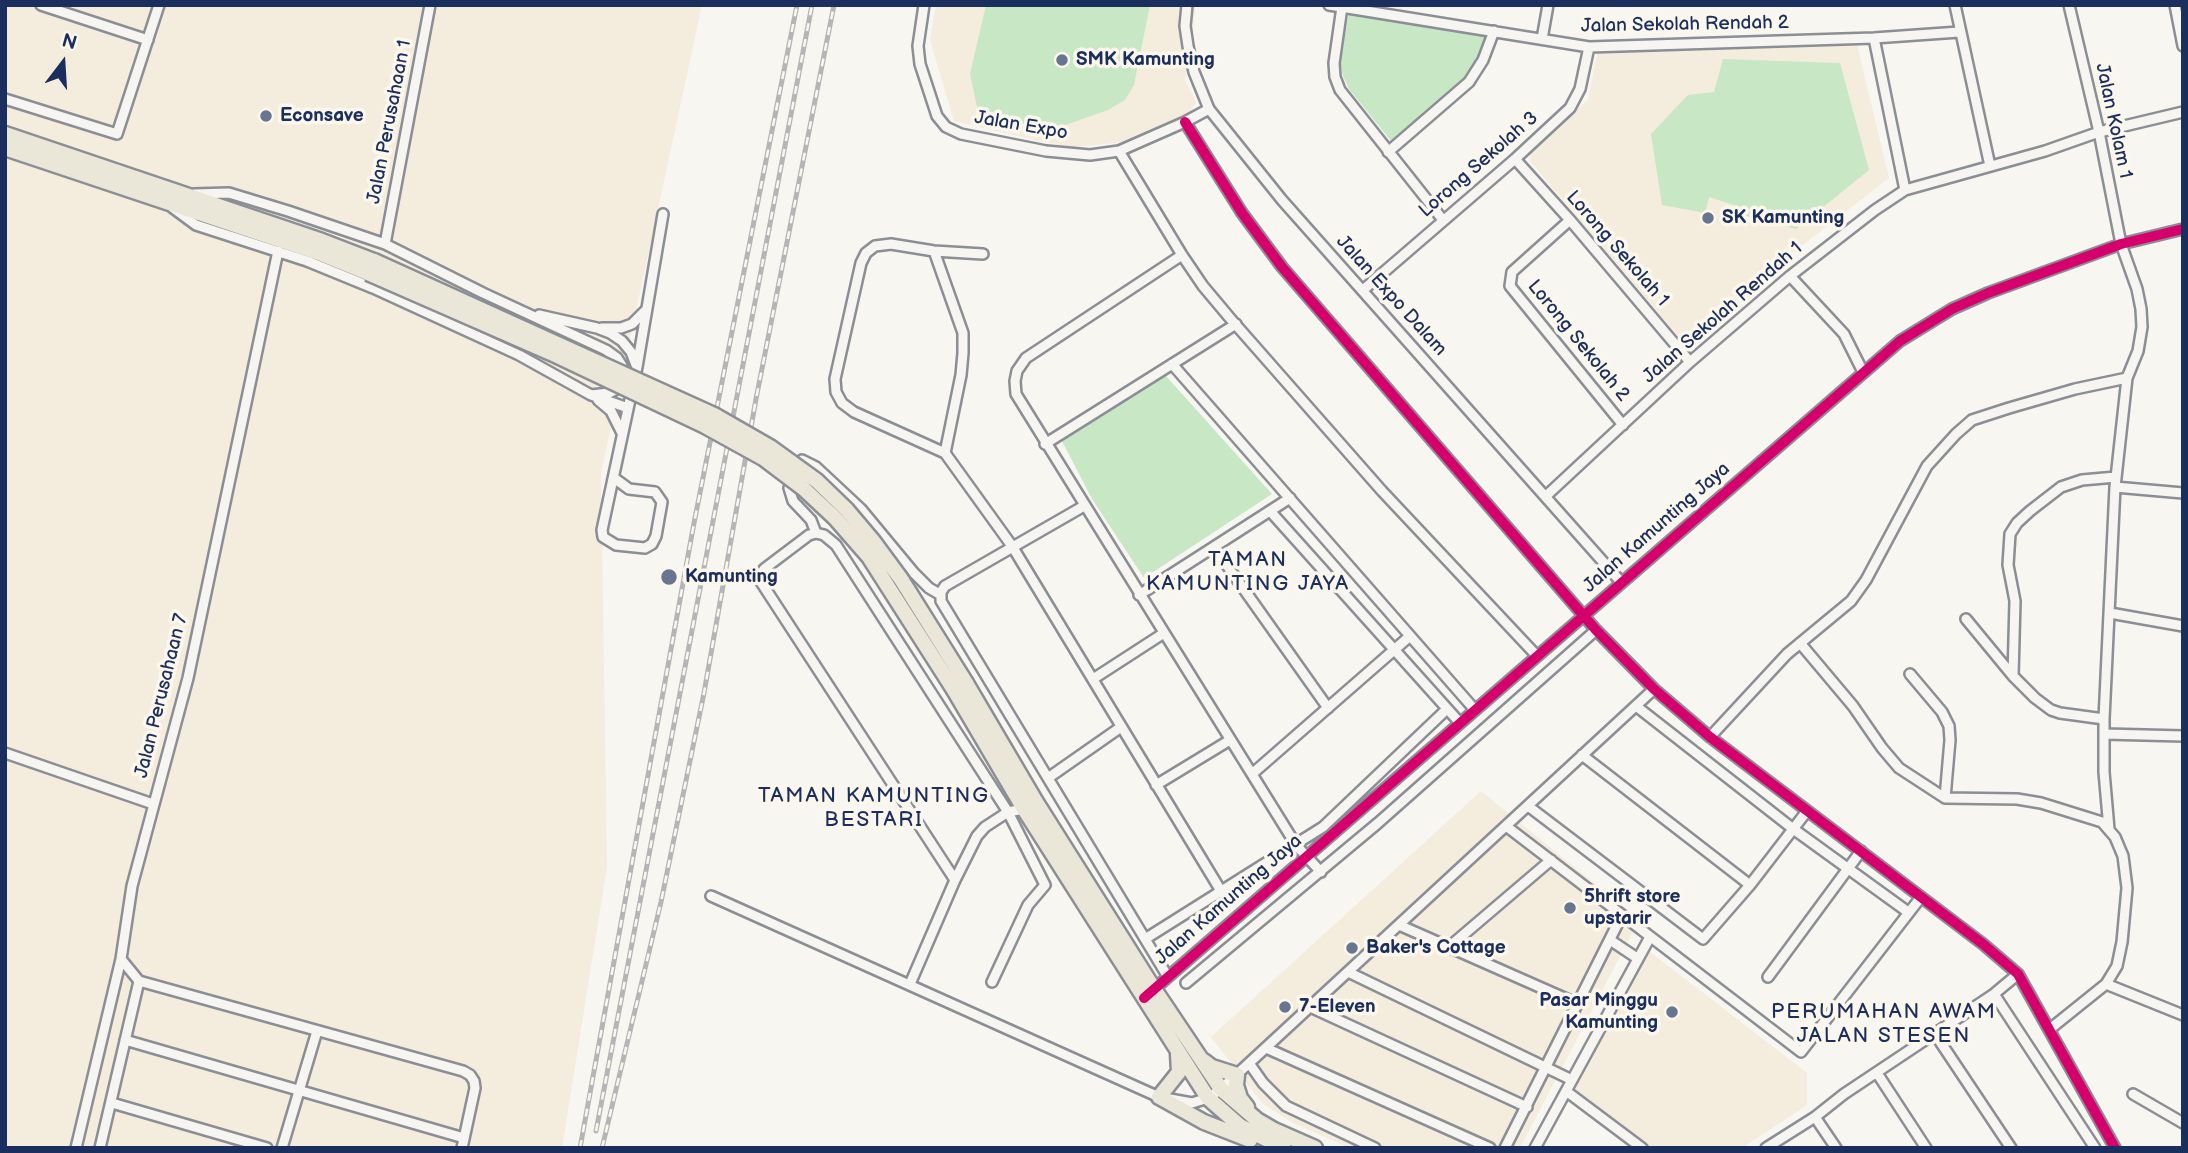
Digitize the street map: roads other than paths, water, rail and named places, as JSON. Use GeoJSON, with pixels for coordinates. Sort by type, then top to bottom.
{"type":"FeatureCollection","features":[{"type":"Feature","properties":{"kind":"main road"},"geometry":{"type":"LineString","coordinates":[[5,134],[185,194],[371,267],[705,426],[763,458],[804,489],[869,557],[960,687],[1036,802],[1149,994],[1178,1053],[1208,1098],[1240,1126],[1280,1146]]}},
{"type":"Feature","properties":{"kind":"main road"},"geometry":{"type":"LineString","coordinates":[[5,148],[319,253],[371,267]]}},
{"type":"Feature","properties":{"kind":"main road"},"geometry":{"type":"LineString","coordinates":[[960,687],[1024,809],[1149,994],[1221,1089],[1257,1120],[1315,1148]]}},
{"type":"Feature","properties":{"kind":"main road"},"geometry":{"type":"LineString","coordinates":[[1178,1053],[1179,1072],[1159,1097],[1181,1111],[1225,1131],[1253,1141],[1280,1146]]}},
{"type":"Feature","properties":{"kind":"main road"},"geometry":{"type":"LineString","coordinates":[[1200,1058],[1212,1067],[1237,1075],[1236,1085],[1240,1098],[1257,1120]]}},
{"type":"Feature","properties":{"kind":"street"},"geometry":{"type":"LineString","coordinates":[[41,5],[148,40]]}},
{"type":"Feature","properties":{"kind":"street"},"geometry":{"type":"LineString","coordinates":[[5,100],[117,134],[159,5]]}},
{"type":"Feature","properties":{"kind":"street","name":"Jalan Perusahaan 1"},"geometry":{"type":"LineString","coordinates":[[385,244],[430,5]]}},
{"type":"Feature","properties":{"kind":"street","name":"Jalan Expo"},"geometry":{"type":"LineString","coordinates":[[924,5],[918,46],[920,64],[937,116],[946,127],[961,134],[1046,151],[1090,155],[1118,151],[1185,122],[1209,108]]}},
{"type":"Feature","properties":{"kind":"street","name":"Jalan Expo Dalam"},"geometry":{"type":"LineString","coordinates":[[1187,5],[1185,26],[1188,46],[1209,108],[1282,200],[1621,582]]}},
{"type":"Feature","properties":{"kind":"street","name":"Jalan Sekolah Rendah 2"},"geometry":{"type":"LineString","coordinates":[[1329,5],[1589,47],[1959,33]]}},
{"type":"Feature","properties":{"kind":"street"},"geometry":{"type":"LineString","coordinates":[[1542,39],[1548,5]]}},
{"type":"Feature","properties":{"kind":"street"},"geometry":{"type":"LineString","coordinates":[[1955,5],[1990,166]]}},
{"type":"Feature","properties":{"kind":"street","name":"Jalan Kolam 1"},"geometry":{"type":"LineString","coordinates":[[2069,5],[2099,132],[2121,244],[2137,289],[2142,327],[2138,351],[2127,378],[2116,482],[2104,719],[2104,772],[2109,829],[2123,856],[2127,888],[2120,956],[2112,977],[2106,984]]}},
{"type":"Feature","properties":{"kind":"street"},"geometry":{"type":"LineString","coordinates":[[2175,5],[2183,46]]}},
{"type":"Feature","properties":{"kind":"street"},"geometry":{"type":"LineString","coordinates":[[1342,7],[1334,63],[1340,90],[1443,220]]}},
{"type":"Feature","properties":{"kind":"street"},"geometry":{"type":"LineString","coordinates":[[1388,152],[1469,82],[1483,60],[1494,31]]}},
{"type":"Feature","properties":{"kind":"street"},"geometry":{"type":"LineString","coordinates":[[1874,38],[1906,190]]}},
{"type":"Feature","properties":{"kind":"street","name":"Lorong Sekolah 3"},"geometry":{"type":"LineString","coordinates":[[1363,290],[1515,159],[1576,100],[1589,47]]}},
{"type":"Feature","properties":{"kind":"street","name":"Jalan Sekolah Rendah 1"},"geometry":{"type":"LineString","coordinates":[[1546,496],[1690,362],[1790,276],[1875,210],[1906,190],[2099,132],[2183,112]]}},
{"type":"Feature","properties":{"kind":"street"},"geometry":{"type":"LineString","coordinates":[[1185,122],[1242,213],[1282,267],[1596,630],[1654,689],[1710,737],[2001,958],[2018,974],[2115,1148]]}},
{"type":"Feature","properties":{"kind":"street"},"geometry":{"type":"LineString","coordinates":[[1118,151],[1203,286],[1382,491],[1537,656]]}},
{"type":"Feature","properties":{"kind":"street","name":"Lorong Sekolah 1"},"geometry":{"type":"LineString","coordinates":[[1515,159],[1690,362]]}},
{"type":"Feature","properties":{"kind":"street"},"geometry":{"type":"LineString","coordinates":[[185,194],[229,193],[385,244],[606,350],[617,358],[622,366],[622,377],[615,390],[591,395]]}},
{"type":"Feature","properties":{"kind":"street"},"geometry":{"type":"LineString","coordinates":[[161,200],[196,225],[278,251],[373,288],[519,355],[591,395],[611,411],[622,433]]}},
{"type":"Feature","properties":{"kind":"street"},"geometry":{"type":"LineString","coordinates":[[614,478],[629,489],[648,490],[659,496],[662,502],[656,536],[652,544],[645,548],[616,545],[603,537],[602,530],[636,367],[663,214]]}},
{"type":"Feature","properties":{"kind":"street","name":"Lorong Sekolah 2"},"geometry":{"type":"LineString","coordinates":[[1570,220],[1512,272],[1510,286],[1623,425]]}},
{"type":"Feature","properties":{"kind":"street","name":"Jalan Kamunting Jaya"},"geometry":{"type":"LineString","coordinates":[[1149,994],[1900,341],[1952,309],[2121,244],[2183,229]]}},
{"type":"Feature","properties":{"kind":"street"},"geometry":{"type":"LineString","coordinates":[[983,254],[934,251],[891,244],[875,246],[866,253],[861,263],[835,379],[836,392],[842,403],[854,412],[945,453],[1012,546],[1221,891]]}},
{"type":"Feature","properties":{"kind":"street","name":"Jalan Perusahaan 7"},"geometry":{"type":"LineString","coordinates":[[76,1148],[121,959],[132,886],[188,678],[278,251]]}},
{"type":"Feature","properties":{"kind":"street"},"geometry":{"type":"LineString","coordinates":[[934,251],[963,333],[961,375],[945,453]]}},
{"type":"Feature","properties":{"kind":"street"},"geometry":{"type":"LineString","coordinates":[[1182,255],[1026,358],[1017,371],[1016,394],[1296,845],[1321,872]]}},
{"type":"Feature","properties":{"kind":"street"},"geometry":{"type":"LineString","coordinates":[[1790,276],[1844,334],[1863,372]]}},
{"type":"Feature","properties":{"kind":"street"},"geometry":{"type":"LineString","coordinates":[[520,311],[597,328],[621,328],[632,324],[646,311]]}},
{"type":"Feature","properties":{"kind":"street"},"geometry":{"type":"LineString","coordinates":[[1045,444],[1236,324]]}},
{"type":"Feature","properties":{"kind":"street"},"geometry":{"type":"LineString","coordinates":[[597,328],[622,341],[631,352],[636,367]]}},
{"type":"Feature","properties":{"kind":"street"},"geometry":{"type":"LineString","coordinates":[[1172,364],[1475,710]]}},
{"type":"Feature","properties":{"kind":"street"},"geometry":{"type":"LineString","coordinates":[[1710,737],[1800,643],[1851,601],[1866,579],[1927,466],[1942,447],[1972,420],[2075,389],[2127,378]]}},
{"type":"Feature","properties":{"kind":"street"},"geometry":{"type":"LineString","coordinates":[[591,395],[628,408]]}},
{"type":"Feature","properties":{"kind":"street"},"geometry":{"type":"LineString","coordinates":[[816,533],[811,520],[793,501],[789,488],[798,463],[802,460],[816,467],[861,509],[914,573],[929,588],[941,595]]}},
{"type":"Feature","properties":{"kind":"street"},"geometry":{"type":"LineString","coordinates":[[2013,676],[2015,601],[2008,565],[2010,534],[2017,523],[2061,488],[2082,480],[2116,482],[2183,493]]}},
{"type":"Feature","properties":{"kind":"street"},"geometry":{"type":"LineString","coordinates":[[1139,594],[1290,498]]}},
{"type":"Feature","properties":{"kind":"street"},"geometry":{"type":"LineString","coordinates":[[1084,506],[945,586],[941,601],[1168,977]]}},
{"type":"Feature","properties":{"kind":"street"},"geometry":{"type":"LineString","coordinates":[[1269,511],[1460,723]]}},
{"type":"Feature","properties":{"kind":"street"},"geometry":{"type":"LineString","coordinates":[[955,880],[761,582],[764,569],[816,533],[824,534],[836,545],[1008,812],[1045,885],[1028,905],[992,982]]}},
{"type":"Feature","properties":{"kind":"street"},"geometry":{"type":"LineString","coordinates":[[1214,547],[1328,708]]}},
{"type":"Feature","properties":{"kind":"street"},"geometry":{"type":"LineString","coordinates":[[2110,613],[2183,626]]}},
{"type":"Feature","properties":{"kind":"street"},"geometry":{"type":"LineString","coordinates":[[1966,619],[2013,676],[2051,710],[2104,719]]}},
{"type":"Feature","properties":{"kind":"street"},"geometry":{"type":"LineString","coordinates":[[1186,983],[1321,872],[1596,630]]}},
{"type":"Feature","properties":{"kind":"street"},"geometry":{"type":"LineString","coordinates":[[1093,679],[1164,633]]}},
{"type":"Feature","properties":{"kind":"street"},"geometry":{"type":"LineString","coordinates":[[1252,774],[1410,636]]}},
{"type":"Feature","properties":{"kind":"street"},"geometry":{"type":"LineString","coordinates":[[1800,643],[1853,706],[1899,768],[1945,798],[2028,800],[2092,818],[2109,829]]}},
{"type":"Feature","properties":{"kind":"street"},"geometry":{"type":"LineString","coordinates":[[1910,674],[1942,712],[1949,726],[1945,798]]}},
{"type":"Feature","properties":{"kind":"street"},"geometry":{"type":"LineString","coordinates":[[711,896],[1159,1097],[1192,1103],[1208,1098],[1237,1075],[1654,689]]}},
{"type":"Feature","properties":{"kind":"street"},"geometry":{"type":"LineString","coordinates":[[1636,706],[1792,828],[1908,912]]}},
{"type":"Feature","properties":{"kind":"street"},"geometry":{"type":"LineString","coordinates":[[1145,939],[1322,827],[1447,709]]}},
{"type":"Feature","properties":{"kind":"street"},"geometry":{"type":"LineString","coordinates":[[1048,778],[1121,727]]}},
{"type":"Feature","properties":{"kind":"street"},"geometry":{"type":"LineString","coordinates":[[2105,734],[2183,736]]}},
{"type":"Feature","properties":{"kind":"street"},"geometry":{"type":"LineString","coordinates":[[1156,785],[1230,740]]}},
{"type":"Feature","properties":{"kind":"street"},"geometry":{"type":"LineString","coordinates":[[5,753],[153,804]]}},
{"type":"Feature","properties":{"kind":"street"},"geometry":{"type":"LineString","coordinates":[[1582,755],[1750,885]]}},
{"type":"Feature","properties":{"kind":"street"},"geometry":{"type":"LineString","coordinates":[[1528,806],[1703,939],[1750,885],[1807,811]]}},
{"type":"Feature","properties":{"kind":"street"},"geometry":{"type":"LineString","coordinates":[[910,984],[977,836],[985,827],[1008,812],[1024,809]]}},
{"type":"Feature","properties":{"kind":"street"},"geometry":{"type":"LineString","coordinates":[[1506,826],[1801,1052],[1920,897]]}},
{"type":"Feature","properties":{"kind":"street"},"geometry":{"type":"LineString","coordinates":[[1768,977],[1861,851]]}},
{"type":"Feature","properties":{"kind":"street"},"geometry":{"type":"LineString","coordinates":[[1450,947],[1551,860]]}},
{"type":"Feature","properties":{"kind":"street"},"geometry":{"type":"LineString","coordinates":[[1504,1148],[1622,915]]}},
{"type":"Feature","properties":{"kind":"street"},"geometry":{"type":"LineString","coordinates":[[1399,925],[1578,1004]]}},
{"type":"Feature","properties":{"kind":"street"},"geometry":{"type":"LineString","coordinates":[[1535,1148],[1650,937]]}},
{"type":"Feature","properties":{"kind":"street"},"geometry":{"type":"LineString","coordinates":[[1610,940],[1637,958]]}},
{"type":"Feature","properties":{"kind":"street"},"geometry":{"type":"LineString","coordinates":[[121,959],[139,981],[470,1075],[475,1088],[462,1148]]}},
{"type":"Feature","properties":{"kind":"street"},"geometry":{"type":"LineString","coordinates":[[1348,972],[1572,1080]]}},
{"type":"Feature","properties":{"kind":"street"},"geometry":{"type":"LineString","coordinates":[[1766,1148],[1994,994],[2018,974]]}},
{"type":"Feature","properties":{"kind":"street"},"geometry":{"type":"LineString","coordinates":[[100,1148],[139,981]]}},
{"type":"Feature","properties":{"kind":"street"},"geometry":{"type":"LineString","coordinates":[[2050,1029],[2106,984],[2183,1015]]}},
{"type":"Feature","properties":{"kind":"street"},"geometry":{"type":"LineString","coordinates":[[1994,994],[2095,1148]]}},
{"type":"Feature","properties":{"kind":"street"},"geometry":{"type":"LineString","coordinates":[[1310,1007],[1527,1107]]}},
{"type":"Feature","properties":{"kind":"street"},"geometry":{"type":"LineString","coordinates":[[282,1148],[317,1031]]}},
{"type":"Feature","properties":{"kind":"street"},"geometry":{"type":"LineString","coordinates":[[1935,1034],[2011,1148]]}},
{"type":"Feature","properties":{"kind":"street"},"geometry":{"type":"LineString","coordinates":[[125,1040],[464,1138]]}},
{"type":"Feature","properties":{"kind":"street"},"geometry":{"type":"LineString","coordinates":[[1266,1048],[1490,1148]]}},
{"type":"Feature","properties":{"kind":"street"},"geometry":{"type":"LineString","coordinates":[[1249,1063],[1262,1083],[1286,1106],[1375,1148]]}},
{"type":"Feature","properties":{"kind":"street"},"geometry":{"type":"LineString","coordinates":[[1877,1073],[1926,1148]]}},
{"type":"Feature","properties":{"kind":"street"},"geometry":{"type":"LineString","coordinates":[[1566,1091],[1642,1148]]}},
{"type":"Feature","properties":{"kind":"street"},"geometry":{"type":"LineString","coordinates":[[2133,1094],[2183,1123]]}},
{"type":"Feature","properties":{"kind":"street"},"geometry":{"type":"LineString","coordinates":[[112,1103],[267,1148]]}},
{"type":"Feature","properties":{"kind":"street"},"geometry":{"type":"LineString","coordinates":[[1815,1117],[1836,1148]]}},
{"type":"Feature","properties":{"kind":"railway"},"geometry":{"type":"LineString","coordinates":[[580,1148],[694,523],[797,5]]}},
{"type":"Feature","properties":{"kind":"railway"},"geometry":{"type":"LineString","coordinates":[[596,1131],[812,5]]}},
{"type":"Feature","properties":{"kind":"railway"},"geometry":{"type":"LineString","coordinates":[[602,1148],[661,902],[704,693],[756,399],[834,5]]}},
{"type":"Feature","properties":{"kind":"place","name":"SMK Kamunting"},"geometry":{"type":"Point","coordinates":[1062,60]}},
{"type":"Feature","properties":{"kind":"place","name":"Econsave"},"geometry":{"type":"Point","coordinates":[266,116]}},
{"type":"Feature","properties":{"kind":"place","name":"SK Kamunting"},"geometry":{"type":"Point","coordinates":[1708,218]}},
{"type":"Feature","properties":{"kind":"place","name":"Kamunting"},"geometry":{"type":"Point","coordinates":[669,577]}},
{"type":"Feature","properties":{"kind":"place","name":"5hrift store upstarir"},"geometry":{"type":"Point","coordinates":[1570,908]}},
{"type":"Feature","properties":{"kind":"place","name":"Baker's Cottage"},"geometry":{"type":"Point","coordinates":[1352,948]}},
{"type":"Feature","properties":{"kind":"place","name":"7-Eleven"},"geometry":{"type":"Point","coordinates":[1285,1007]}},
{"type":"Feature","properties":{"kind":"place","name":"Pasar Minggu Kamunting"},"geometry":{"type":"Point","coordinates":[1672,1012]}},
{"type":"Feature","properties":{"kind":"district","name":"TAMAN KAMUNTING JAYA"},"geometry":{"type":"Point","coordinates":[1248,573]}},
{"type":"Feature","properties":{"kind":"district","name":"TAMAN KAMUNTING BESTARI"},"geometry":{"type":"Point","coordinates":[874,809]}},
{"type":"Feature","properties":{"kind":"district","name":"PERUMAHAN AWAM JALAN STESEN"},"geometry":{"type":"Point","coordinates":[1884,1025]}}]}
